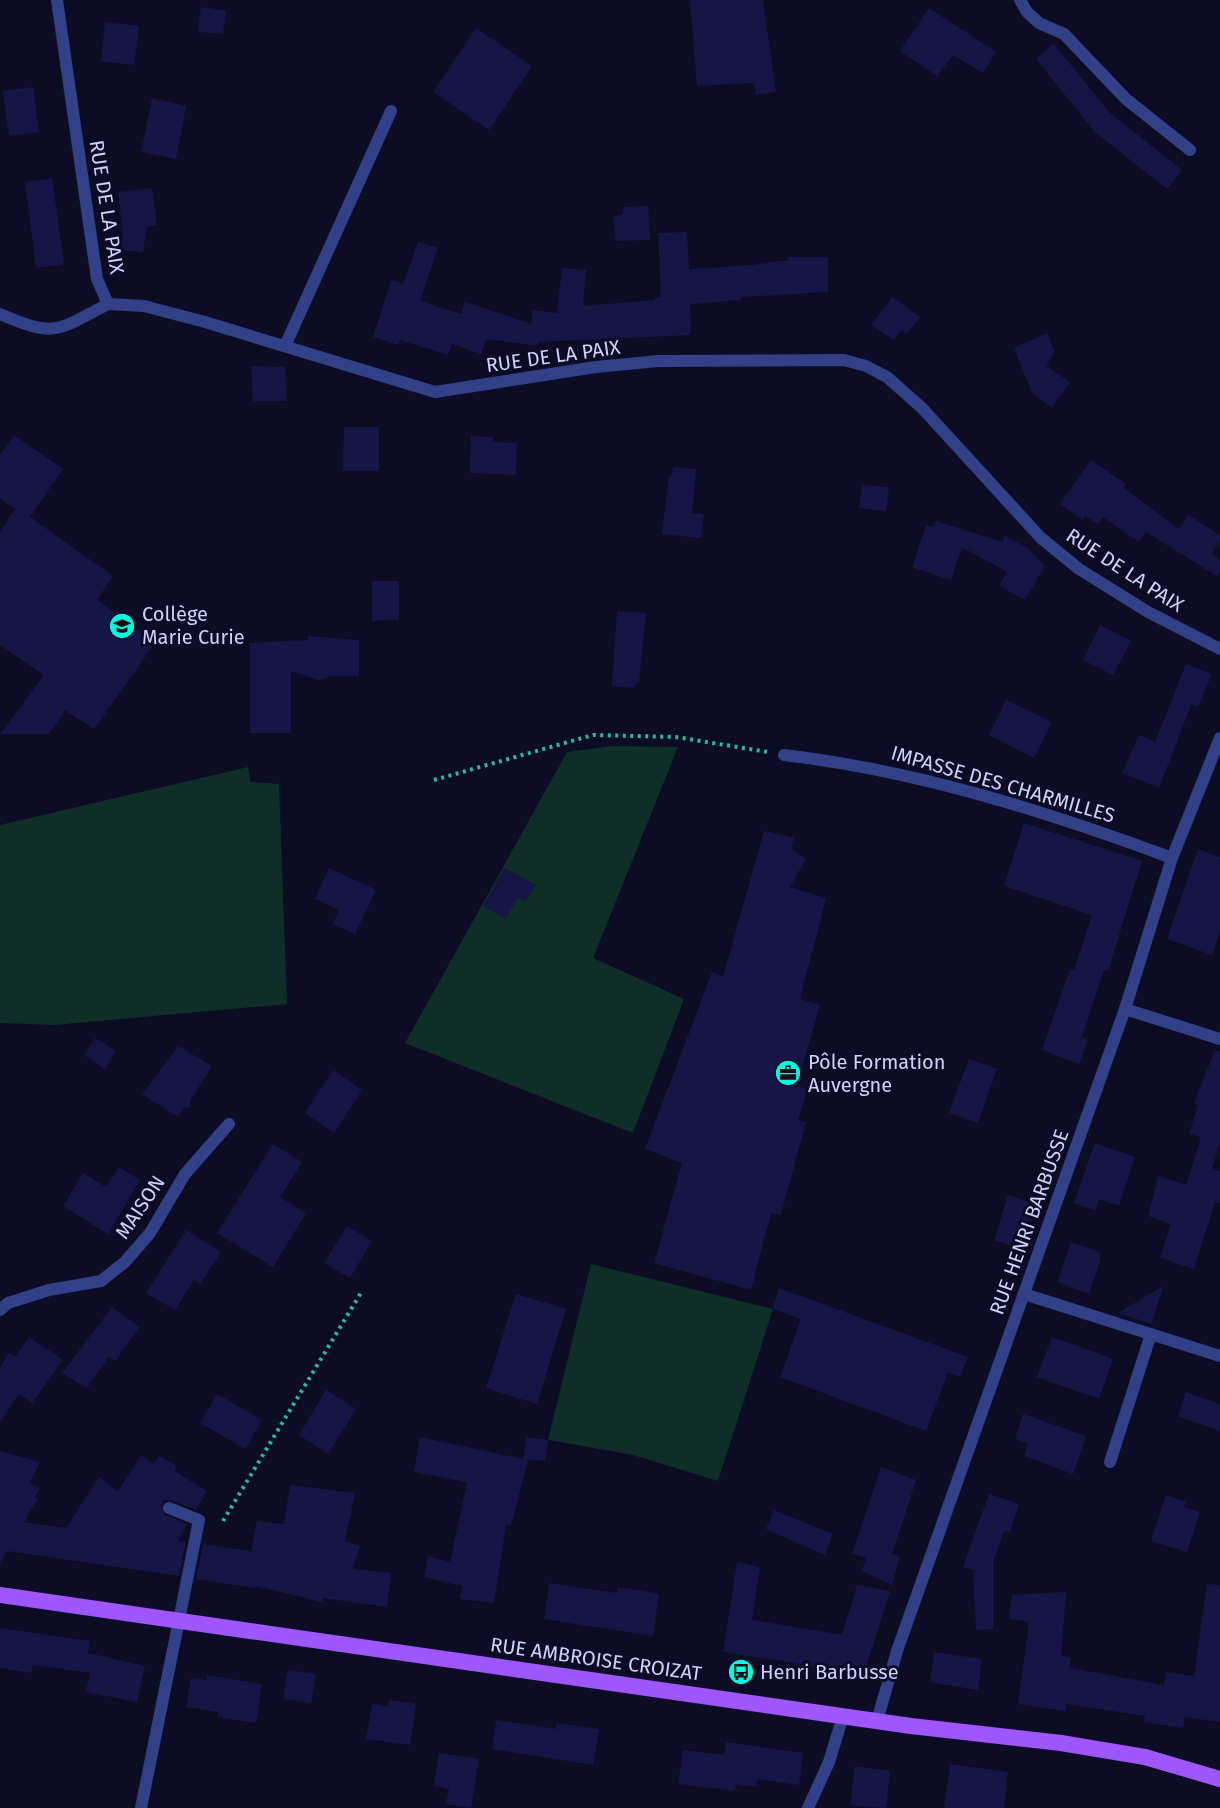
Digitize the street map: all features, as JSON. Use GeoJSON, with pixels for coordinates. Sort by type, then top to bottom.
{"type":"FeatureCollection","features":[{"type":"Feature","properties":{"kind":"main road","name":"RUE AMBROISE CROIZAT"},"geometry":{"type":"LineString","coordinates":[[0,1595],[877,1721],[1061,1743],[1135,1755],[1220,1779]]}},
{"type":"Feature","properties":{"kind":"street","name":"RUE DE LA PAIX"},"geometry":{"type":"LineString","coordinates":[[57,0],[97,279],[108,304],[144,306],[435,392],[596,367],[658,361],[844,360],[866,366],[887,377],[922,408],[1041,538],[1079,569],[1148,612],[1220,649]]}},
{"type":"Feature","properties":{"kind":"street"},"geometry":{"type":"LineString","coordinates":[[1020,0],[1027,12],[1040,23],[1064,34],[1126,99],[1190,150]]}},
{"type":"Feature","properties":{"kind":"street"},"geometry":{"type":"LineString","coordinates":[[285,346],[391,111]]}},
{"type":"Feature","properties":{"kind":"street"},"geometry":{"type":"LineString","coordinates":[[0,314],[34,328],[55,330],[108,304]]}},
{"type":"Feature","properties":{"kind":"street","name":"RUE HENRI BARBUSSE"},"geometry":{"type":"LineString","coordinates":[[877,1721],[901,1640],[1125,1010],[1172,858],[1220,738]]}},
{"type":"Feature","properties":{"kind":"street","name":"IMPASSE DES CHARMILLES"},"geometry":{"type":"LineString","coordinates":[[784,755],[922,777],[1076,822],[1172,858]]}},
{"type":"Feature","properties":{"kind":"street"},"geometry":{"type":"LineString","coordinates":[[1125,1010],[1220,1040]]}},
{"type":"Feature","properties":{"kind":"street","name":"MAISON"},"geometry":{"type":"LineString","coordinates":[[0,1310],[8,1303],[49,1290],[101,1281],[125,1262],[150,1233],[185,1174],[229,1124]]}},
{"type":"Feature","properties":{"kind":"street"},"geometry":{"type":"LineString","coordinates":[[1024,1294],[1220,1356]]}},
{"type":"Feature","properties":{"kind":"street"},"geometry":{"type":"LineString","coordinates":[[1110,1462],[1151,1334]]}},
{"type":"Feature","properties":{"kind":"street"},"geometry":{"type":"LineString","coordinates":[[141,1808],[199,1520],[169,1508]]}},
{"type":"Feature","properties":{"kind":"street"},"geometry":{"type":"LineString","coordinates":[[808,1808],[830,1762],[843,1716]]}},
{"type":"Feature","properties":{"kind":"path"},"geometry":{"type":"LineString","coordinates":[[434,780],[593,735],[676,737],[784,755]]}},
{"type":"Feature","properties":{"kind":"path"},"geometry":{"type":"LineString","coordinates":[[224,1521],[362,1291]]}},
{"type":"Feature","properties":{"kind":"green space"},"geometry":{"type":"Polygon","coordinates":[[[613,746],[678,747],[593,958],[684,999],[633,1133],[405,1043],[567,752],[613,746]]]}},
{"type":"Feature","properties":{"kind":"green space"},"geometry":{"type":"Polygon","coordinates":[[[248,767],[250,782],[279,784],[287,1004],[54,1025],[0,1023],[0,825],[248,767]]]}},
{"type":"Feature","properties":{"kind":"green space"},"geometry":{"type":"Polygon","coordinates":[[[591,1264],[773,1309],[718,1481],[633,1455],[548,1440],[591,1264]]]}},
{"type":"Feature","properties":{"kind":"building"},"geometry":{"type":"Polygon","coordinates":[[[690,0],[763,0],[776,92],[756,95],[754,83],[697,86],[690,0]]]}},
{"type":"Feature","properties":{"kind":"building"},"geometry":{"type":"Polygon","coordinates":[[[201,7],[226,11],[223,34],[198,32],[201,7]]]}},
{"type":"Feature","properties":{"kind":"building"},"geometry":{"type":"Polygon","coordinates":[[[929,8],[996,52],[983,73],[953,55],[937,76],[900,51],[929,8]]]}},
{"type":"Feature","properties":{"kind":"building"},"geometry":{"type":"Polygon","coordinates":[[[105,22],[139,26],[134,65],[101,61],[105,22]]]}},
{"type":"Feature","properties":{"kind":"building"},"geometry":{"type":"Polygon","coordinates":[[[476,28],[532,66],[489,130],[433,92],[476,28]]]}},
{"type":"Feature","properties":{"kind":"building"},"geometry":{"type":"Polygon","coordinates":[[[1053,43],[1110,113],[1182,170],[1167,189],[1095,132],[1036,59],[1053,43]]]}},
{"type":"Feature","properties":{"kind":"building"},"geometry":{"type":"Polygon","coordinates":[[[33,87],[39,132],[9,136],[3,91],[33,87]]]}},
{"type":"Feature","properties":{"kind":"building"},"geometry":{"type":"Polygon","coordinates":[[[152,98],[186,106],[176,159],[141,152],[152,98]]]}},
{"type":"Feature","properties":{"kind":"building"},"geometry":{"type":"Polygon","coordinates":[[[52,178],[64,264],[36,268],[25,182],[52,178]]]}},
{"type":"Feature","properties":{"kind":"building"},"geometry":{"type":"Polygon","coordinates":[[[152,188],[157,225],[147,227],[143,252],[120,250],[123,235],[118,192],[152,188]]]}},
{"type":"Feature","properties":{"kind":"building"},"geometry":{"type":"Polygon","coordinates":[[[648,206],[650,240],[616,241],[613,216],[622,215],[624,207],[648,206]]]}},
{"type":"Feature","properties":{"kind":"building"},"geometry":{"type":"Polygon","coordinates":[[[687,232],[689,269],[752,265],[788,260],[788,257],[828,257],[828,292],[741,297],[741,300],[690,304],[691,335],[538,342],[537,346],[486,339],[481,354],[452,344],[448,355],[400,340],[398,345],[373,337],[391,280],[403,284],[418,242],[438,248],[420,301],[461,314],[465,302],[531,324],[533,310],[557,313],[562,268],[586,270],[583,306],[655,300],[655,297],[661,297],[658,233],[687,232]]]}},
{"type":"Feature","properties":{"kind":"building"},"geometry":{"type":"Polygon","coordinates":[[[892,297],[920,317],[907,334],[902,330],[894,340],[871,325],[892,297]]]}},
{"type":"Feature","properties":{"kind":"building"},"geometry":{"type":"Polygon","coordinates":[[[1047,333],[1055,352],[1046,366],[1070,382],[1052,408],[1032,393],[1014,348],[1047,333]]]}},
{"type":"Feature","properties":{"kind":"building"},"geometry":{"type":"Polygon","coordinates":[[[251,366],[285,367],[287,401],[253,401],[251,366]]]}},
{"type":"Feature","properties":{"kind":"building"},"geometry":{"type":"Polygon","coordinates":[[[344,427],[379,427],[379,471],[343,471],[344,427]]]}},
{"type":"Feature","properties":{"kind":"building"},"geometry":{"type":"Polygon","coordinates":[[[14,435],[63,469],[30,517],[113,576],[97,600],[155,643],[94,729],[65,710],[49,734],[0,734],[44,675],[0,645],[0,532],[15,509],[0,498],[0,455],[14,435]]]}},
{"type":"Feature","properties":{"kind":"building"},"geometry":{"type":"Polygon","coordinates":[[[471,436],[493,437],[493,442],[517,443],[516,475],[470,473],[471,436]]]}},
{"type":"Feature","properties":{"kind":"building"},"geometry":{"type":"Polygon","coordinates":[[[1091,460],[1126,484],[1124,488],[1179,529],[1188,515],[1220,535],[1220,541],[1212,553],[1220,560],[1220,572],[1217,576],[1146,532],[1139,542],[1103,517],[1098,524],[1085,516],[1083,520],[1060,504],[1091,460]]]}},
{"type":"Feature","properties":{"kind":"building"},"geometry":{"type":"Polygon","coordinates":[[[673,467],[696,469],[692,513],[704,514],[701,538],[662,534],[669,476],[672,476],[673,467]]]}},
{"type":"Feature","properties":{"kind":"building"},"geometry":{"type":"Polygon","coordinates":[[[862,485],[889,487],[886,511],[859,508],[862,485]]]}},
{"type":"Feature","properties":{"kind":"building"},"geometry":{"type":"Polygon","coordinates":[[[936,521],[1002,542],[1005,536],[1029,549],[1045,566],[1025,600],[999,586],[1007,572],[962,547],[951,580],[912,567],[926,525],[933,527],[936,521]]]}},
{"type":"Feature","properties":{"kind":"building"},"geometry":{"type":"Polygon","coordinates":[[[372,581],[399,581],[399,620],[372,621],[372,581]]]}},
{"type":"Feature","properties":{"kind":"building"},"geometry":{"type":"Polygon","coordinates":[[[617,611],[646,613],[639,682],[633,688],[612,686],[617,611]]]}},
{"type":"Feature","properties":{"kind":"building"},"geometry":{"type":"Polygon","coordinates":[[[1100,625],[1131,641],[1113,675],[1083,660],[1100,625]]]}},
{"type":"Feature","properties":{"kind":"building"},"geometry":{"type":"Polygon","coordinates":[[[308,636],[359,640],[359,676],[332,676],[318,680],[291,671],[291,733],[250,733],[250,643],[308,640],[308,636]]]}},
{"type":"Feature","properties":{"kind":"building"},"geometry":{"type":"Polygon","coordinates":[[[1186,664],[1212,674],[1198,707],[1191,705],[1159,788],[1122,773],[1139,735],[1155,742],[1186,664]]]}},
{"type":"Feature","properties":{"kind":"building"},"geometry":{"type":"Polygon","coordinates":[[[1006,700],[1052,722],[1034,758],[989,735],[1006,700]]]}},
{"type":"Feature","properties":{"kind":"building"},"geometry":{"type":"Polygon","coordinates":[[[1024,823],[1142,861],[1108,971],[1104,970],[1082,1037],[1088,1039],[1079,1064],[1042,1050],[1070,969],[1074,970],[1092,915],[1004,886],[1024,823]]]}},
{"type":"Feature","properties":{"kind":"building"},"geometry":{"type":"Polygon","coordinates":[[[764,831],[794,838],[791,848],[806,859],[790,887],[826,898],[800,999],[820,1005],[797,1086],[808,1089],[798,1120],[806,1122],[781,1215],[771,1213],[751,1290],[654,1263],[682,1163],[645,1149],[712,972],[723,977],[764,831]]]}},
{"type":"Feature","properties":{"kind":"building"},"geometry":{"type":"Polygon","coordinates":[[[1198,849],[1220,857],[1220,931],[1212,955],[1167,939],[1198,849]]]}},
{"type":"Feature","properties":{"kind":"building"},"geometry":{"type":"Polygon","coordinates":[[[329,868],[376,890],[355,934],[333,924],[339,910],[315,899],[329,868]]]}},
{"type":"Feature","properties":{"kind":"building"},"geometry":{"type":"Polygon","coordinates":[[[505,868],[536,885],[526,902],[518,898],[505,919],[483,906],[505,868]]]}},
{"type":"Feature","properties":{"kind":"building"},"geometry":{"type":"Polygon","coordinates":[[[95,1038],[116,1051],[105,1069],[84,1055],[95,1038]]]}},
{"type":"Feature","properties":{"kind":"building"},"geometry":{"type":"Polygon","coordinates":[[[178,1046],[212,1066],[190,1101],[191,1107],[184,1108],[178,1117],[142,1094],[178,1046]]]}},
{"type":"Feature","properties":{"kind":"building"},"geometry":{"type":"Polygon","coordinates":[[[1215,1050],[1220,1051],[1220,1144],[1212,1168],[1220,1171],[1220,1203],[1215,1202],[1194,1269],[1160,1258],[1171,1224],[1148,1216],[1158,1176],[1186,1185],[1201,1137],[1189,1134],[1198,1105],[1194,1103],[1215,1050]]]}},
{"type":"Feature","properties":{"kind":"building"},"geometry":{"type":"Polygon","coordinates":[[[969,1059],[997,1069],[978,1123],[949,1113],[969,1059]]]}},
{"type":"Feature","properties":{"kind":"building"},"geometry":{"type":"Polygon","coordinates":[[[333,1070],[362,1090],[334,1133],[305,1113],[333,1070]]]}},
{"type":"Feature","properties":{"kind":"building"},"geometry":{"type":"Polygon","coordinates":[[[1095,1143],[1135,1157],[1119,1206],[1099,1199],[1095,1210],[1074,1203],[1095,1143]]]}},
{"type":"Feature","properties":{"kind":"building"},"geometry":{"type":"Polygon","coordinates":[[[273,1144],[302,1162],[280,1197],[306,1213],[273,1267],[217,1233],[273,1144]]]}},
{"type":"Feature","properties":{"kind":"building"},"geometry":{"type":"Polygon","coordinates":[[[119,1167],[140,1180],[108,1234],[63,1206],[83,1173],[106,1187],[119,1167]]]}},
{"type":"Feature","properties":{"kind":"building"},"geometry":{"type":"Polygon","coordinates":[[[1008,1195],[1037,1205],[1022,1249],[994,1240],[1008,1195]]]}},
{"type":"Feature","properties":{"kind":"building"},"geometry":{"type":"Polygon","coordinates":[[[347,1226],[372,1241],[350,1278],[324,1263],[347,1226]]]}},
{"type":"Feature","properties":{"kind":"building"},"geometry":{"type":"Polygon","coordinates":[[[186,1230],[221,1252],[200,1284],[194,1280],[175,1310],[146,1293],[186,1230]]]}},
{"type":"Feature","properties":{"kind":"building"},"geometry":{"type":"Polygon","coordinates":[[[1071,1242],[1100,1252],[1100,1261],[1089,1294],[1057,1282],[1071,1242]]]}},
{"type":"Feature","properties":{"kind":"building"},"geometry":{"type":"Polygon","coordinates":[[[1163,1286],[1152,1324],[1118,1313],[1163,1286]]]}},
{"type":"Feature","properties":{"kind":"building"},"geometry":{"type":"Polygon","coordinates":[[[779,1288],[968,1357],[960,1377],[948,1372],[926,1431],[780,1377],[801,1319],[773,1309],[779,1288]]]}},
{"type":"Feature","properties":{"kind":"building"},"geometry":{"type":"Polygon","coordinates":[[[516,1294],[566,1309],[537,1404],[486,1388],[516,1294]]]}},
{"type":"Feature","properties":{"kind":"building"},"geometry":{"type":"Polygon","coordinates":[[[112,1307],[140,1327],[115,1361],[109,1356],[87,1388],[62,1373],[112,1307]]]}},
{"type":"Feature","properties":{"kind":"building"},"geometry":{"type":"Polygon","coordinates":[[[29,1337],[63,1360],[32,1403],[19,1394],[0,1422],[0,1368],[9,1353],[15,1357],[29,1337]]]}},
{"type":"Feature","properties":{"kind":"building"},"geometry":{"type":"Polygon","coordinates":[[[1052,1337],[1113,1359],[1099,1399],[1037,1377],[1052,1337]]]}},
{"type":"Feature","properties":{"kind":"building"},"geometry":{"type":"Polygon","coordinates":[[[326,1390],[356,1409],[328,1454],[299,1435],[326,1390]]]}},
{"type":"Feature","properties":{"kind":"building"},"geometry":{"type":"Polygon","coordinates":[[[1186,1392],[1220,1404],[1220,1431],[1178,1416],[1186,1392]]]}},
{"type":"Feature","properties":{"kind":"building"},"geometry":{"type":"Polygon","coordinates":[[[217,1394],[262,1420],[245,1449],[200,1423],[217,1394]]]}},
{"type":"Feature","properties":{"kind":"building"},"geometry":{"type":"Polygon","coordinates":[[[1023,1414],[1086,1436],[1073,1474],[1024,1456],[1028,1443],[1015,1439],[1023,1414]]]}},
{"type":"Feature","properties":{"kind":"building"},"geometry":{"type":"Polygon","coordinates":[[[420,1437],[528,1460],[511,1526],[506,1525],[494,1603],[460,1599],[462,1586],[424,1577],[428,1556],[450,1562],[467,1482],[414,1472],[420,1437]]]}},
{"type":"Feature","properties":{"kind":"building"},"geometry":{"type":"Polygon","coordinates":[[[527,1437],[548,1440],[545,1461],[523,1459],[527,1437]]]}},
{"type":"Feature","properties":{"kind":"building"},"geometry":{"type":"Polygon","coordinates":[[[0,1451],[40,1462],[30,1483],[40,1488],[35,1497],[38,1498],[24,1522],[66,1528],[99,1477],[118,1491],[141,1455],[154,1463],[159,1456],[177,1466],[174,1471],[207,1491],[196,1510],[171,1500],[164,1501],[161,1506],[165,1515],[187,1524],[178,1541],[186,1542],[179,1576],[7,1551],[0,1563],[0,1451]]]}},
{"type":"Feature","properties":{"kind":"building"},"geometry":{"type":"Polygon","coordinates":[[[881,1467],[916,1480],[892,1554],[900,1557],[892,1585],[862,1571],[866,1558],[852,1554],[881,1467]]]}},
{"type":"Feature","properties":{"kind":"building"},"geometry":{"type":"Polygon","coordinates":[[[290,1485],[355,1493],[345,1541],[360,1546],[353,1569],[391,1573],[387,1607],[323,1598],[322,1602],[255,1586],[255,1588],[196,1579],[203,1544],[251,1551],[257,1521],[284,1524],[290,1485]]]}},
{"type":"Feature","properties":{"kind":"building"},"geometry":{"type":"Polygon","coordinates":[[[989,1494],[1019,1504],[1010,1532],[1004,1531],[993,1562],[993,1629],[976,1630],[973,1570],[963,1567],[989,1494]]]}},
{"type":"Feature","properties":{"kind":"building"},"geometry":{"type":"Polygon","coordinates":[[[1166,1495],[1186,1502],[1184,1507],[1200,1512],[1187,1552],[1151,1541],[1166,1495]]]}},
{"type":"Feature","properties":{"kind":"building"},"geometry":{"type":"Polygon","coordinates":[[[774,1510],[833,1534],[825,1555],[766,1529],[774,1510]]]}},
{"type":"Feature","properties":{"kind":"building"},"geometry":{"type":"Polygon","coordinates":[[[737,1562],[760,1567],[752,1620],[842,1635],[857,1585],[890,1591],[866,1667],[858,1673],[723,1652],[737,1562]]]}},
{"type":"Feature","properties":{"kind":"building"},"geometry":{"type":"Polygon","coordinates":[[[549,1583],[617,1593],[618,1587],[659,1594],[653,1636],[544,1619],[549,1583]]]}},
{"type":"Feature","properties":{"kind":"building"},"geometry":{"type":"Polygon","coordinates":[[[1207,1584],[1220,1585],[1220,1722],[1185,1717],[1183,1728],[1144,1722],[1145,1716],[1066,1704],[1065,1711],[1018,1704],[1029,1622],[1009,1619],[1012,1595],[1066,1592],[1061,1656],[1071,1658],[1070,1668],[1164,1685],[1166,1672],[1194,1676],[1207,1584]]]}},
{"type":"Feature","properties":{"kind":"building"},"geometry":{"type":"Polygon","coordinates":[[[0,1628],[90,1641],[88,1653],[145,1666],[137,1702],[86,1692],[90,1673],[33,1665],[31,1673],[0,1668],[0,1628]]]}},
{"type":"Feature","properties":{"kind":"building"},"geometry":{"type":"Polygon","coordinates":[[[934,1652],[982,1659],[978,1690],[930,1682],[934,1652]]]}},
{"type":"Feature","properties":{"kind":"building"},"geometry":{"type":"Polygon","coordinates":[[[288,1670],[316,1674],[311,1703],[283,1699],[288,1670]]]}},
{"type":"Feature","properties":{"kind":"building"},"geometry":{"type":"Polygon","coordinates":[[[207,1675],[262,1684],[256,1723],[217,1717],[218,1712],[186,1707],[191,1678],[207,1680],[207,1675]]]}},
{"type":"Feature","properties":{"kind":"building"},"geometry":{"type":"Polygon","coordinates":[[[389,1700],[416,1704],[410,1745],[366,1739],[372,1704],[388,1707],[389,1700]]]}},
{"type":"Feature","properties":{"kind":"building"},"geometry":{"type":"Polygon","coordinates":[[[496,1720],[556,1729],[556,1723],[599,1729],[593,1765],[492,1749],[496,1720]]]}},
{"type":"Feature","properties":{"kind":"building"},"geometry":{"type":"Polygon","coordinates":[[[726,1742],[803,1753],[799,1785],[757,1779],[756,1787],[736,1784],[735,1791],[678,1784],[683,1750],[724,1755],[726,1742]]]}},
{"type":"Feature","properties":{"kind":"building"},"geometry":{"type":"Polygon","coordinates":[[[439,1753],[479,1759],[471,1808],[446,1804],[449,1789],[434,1786],[439,1753]]]}},
{"type":"Feature","properties":{"kind":"building"},"geometry":{"type":"Polygon","coordinates":[[[950,1764],[1008,1772],[1004,1808],[944,1808],[950,1764]]]}},
{"type":"Feature","properties":{"kind":"building"},"geometry":{"type":"Polygon","coordinates":[[[855,1766],[890,1771],[886,1808],[850,1805],[855,1766]]]}},
{"type":"Feature","properties":{"kind":"place","name":"Collège Marie Curie"},"geometry":{"type":"Point","coordinates":[122,626]}},
{"type":"Feature","properties":{"kind":"place","name":"Pôle Formation Auvergne"},"geometry":{"type":"Point","coordinates":[788,1073]}},
{"type":"Feature","properties":{"kind":"place","name":"Henri Barbusse"},"geometry":{"type":"Point","coordinates":[741,1672]}}]}
